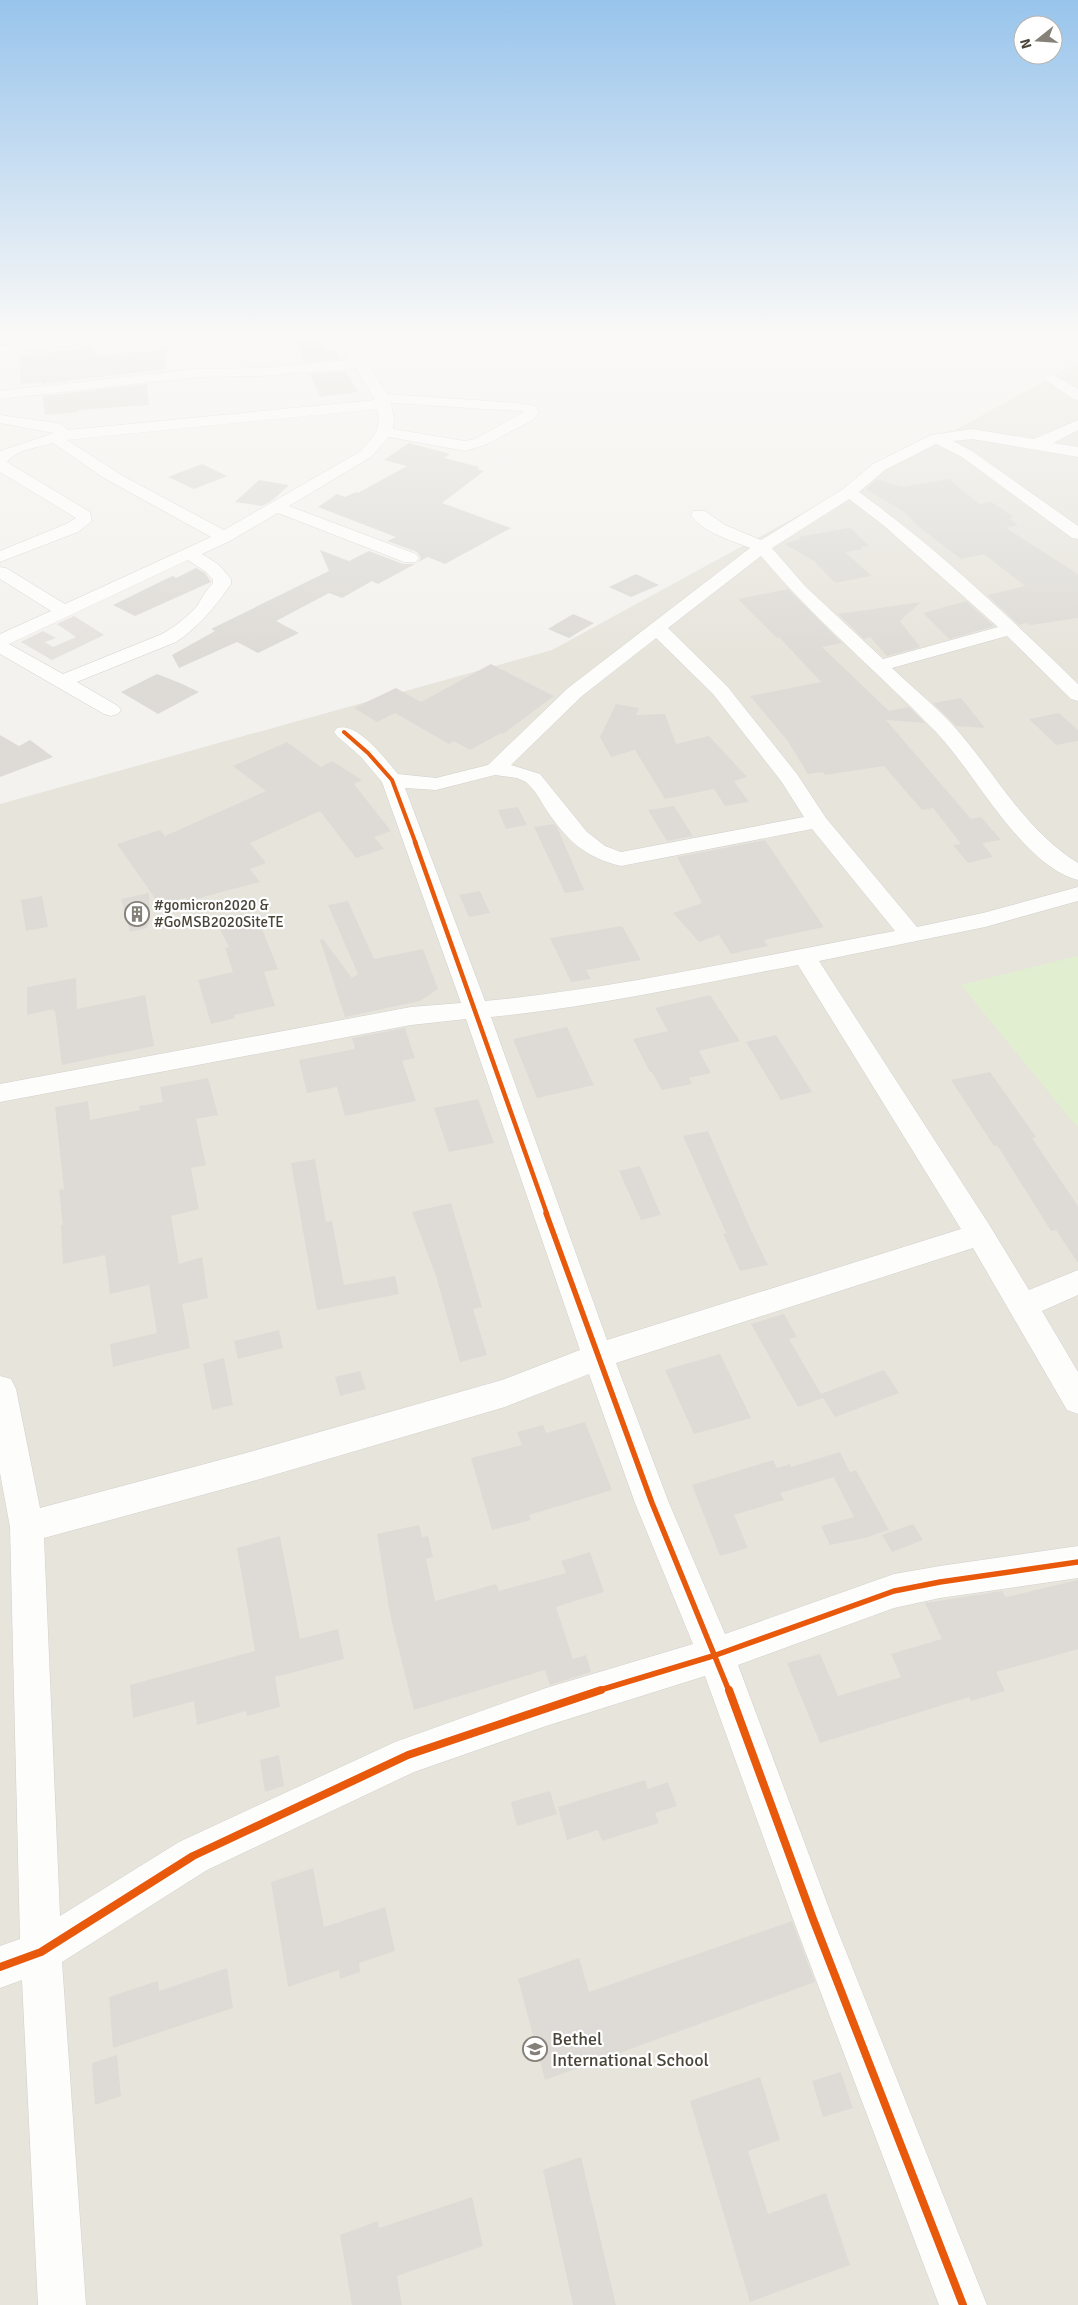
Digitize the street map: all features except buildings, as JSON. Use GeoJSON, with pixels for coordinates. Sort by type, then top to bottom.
{"type":"FeatureCollection","features":[{"type":"Feature","properties":{"kind":"street"},"geometry":{"type":"LineString","coordinates":[[0,557],[72,528],[84,521],[84,516],[0,460],[15,450],[49,440]]}},
{"type":"Feature","properties":{"kind":"street"},"geometry":{"type":"LineString","coordinates":[[59,440],[61,443],[91,464],[125,484],[189,516],[224,537]]}},
{"type":"Feature","properties":{"kind":"street"},"geometry":{"type":"LineString","coordinates":[[0,641],[224,537],[366,454],[378,440]]}},
{"type":"Feature","properties":{"kind":"street"},"geometry":{"type":"LineString","coordinates":[[428,440],[459,445],[474,445],[484,440]]}},
{"type":"Feature","properties":{"kind":"street"},"geometry":{"type":"LineString","coordinates":[[495,769],[528,735],[575,692],[762,547],[849,492],[879,467],[933,440]]}},
{"type":"Feature","properties":{"kind":"street"},"geometry":{"type":"LineString","coordinates":[[939,440],[967,454],[1078,534]]}},
{"type":"Feature","properties":{"kind":"street"},"geometry":{"type":"LineString","coordinates":[[1008,440],[1078,452]]}},
{"type":"Feature","properties":{"kind":"street"},"geometry":{"type":"LineString","coordinates":[[1036,444],[1047,440]]}},
{"type":"Feature","properties":{"kind":"street"},"geometry":{"type":"LineString","coordinates":[[849,492],[889,521],[980,600],[1078,695]]}},
{"type":"Feature","properties":{"kind":"street"},"geometry":{"type":"LineString","coordinates":[[278,507],[410,558]]}},
{"type":"Feature","properties":{"kind":"street"},"geometry":{"type":"LineString","coordinates":[[699,515],[719,530],[762,547],[799,590],[944,728],[1024,829],[1053,857],[1078,873]]}},
{"type":"Feature","properties":{"kind":"street"},"geometry":{"type":"LineString","coordinates":[[64,681],[169,638],[195,620],[210,597],[222,584],[222,580],[212,568],[190,554]]}},
{"type":"Feature","properties":{"kind":"street"},"geometry":{"type":"LineString","coordinates":[[0,572],[66,612]]}},
{"type":"Feature","properties":{"kind":"street"},"geometry":{"type":"LineString","coordinates":[[657,628],[720,690],[790,778],[817,821],[911,936]]}},
{"type":"Feature","properties":{"kind":"street"},"geometry":{"type":"LineString","coordinates":[[880,666],[1010,629]]}},
{"type":"Feature","properties":{"kind":"street"},"geometry":{"type":"LineString","coordinates":[[0,646],[64,681],[111,710]]}},
{"type":"Feature","properties":{"kind":"street"},"geometry":{"type":"LineString","coordinates":[[344,732],[368,753],[392,780],[442,913],[598,1356],[652,1503],[716,1655],[816,1928],[963,2305]]}},
{"type":"Feature","properties":{"kind":"street"},"geometry":{"type":"LineString","coordinates":[[528,735],[532,777]]}},
{"type":"Feature","properties":{"kind":"street"},"geometry":{"type":"LineString","coordinates":[[392,780],[436,784],[495,769],[532,777],[544,790],[578,837],[596,851],[621,859],[817,821]]}},
{"type":"Feature","properties":{"kind":"street"},"geometry":{"type":"LineString","coordinates":[[0,1093],[411,1016],[475,1008],[527,1005],[804,956],[985,920],[1078,894]]}},
{"type":"Feature","properties":{"kind":"street"},"geometry":{"type":"LineString","coordinates":[[804,956],[980,1234],[1078,1400]]}},
{"type":"Feature","properties":{"kind":"street"},"geometry":{"type":"LineString","coordinates":[[27,1527],[246,1468],[505,1393],[553,1376],[598,1356],[980,1234]]}},
{"type":"Feature","properties":{"kind":"street"},"geometry":{"type":"LineString","coordinates":[[1023,1306],[1078,1282]]}},
{"type":"Feature","properties":{"kind":"street"},"geometry":{"type":"LineString","coordinates":[[0,1390],[27,1527],[42,1952],[62,2305]]}},
{"type":"Feature","properties":{"kind":"street"},"geometry":{"type":"LineString","coordinates":[[0,1968],[42,1952],[194,1856],[408,1755],[546,1707],[716,1655],[894,1591],[940,1582],[1078,1562]]}},
{"type":"Feature","properties":{"kind":"shaded area"},"geometry":{"type":"Polygon","coordinates":[[[938,440],[1078,440],[1078,2305],[0,2305],[0,804],[552,650],[938,440]]]}},
{"type":"Feature","properties":{"kind":"shaded area"},"geometry":{"type":"Polygon","coordinates":[[[74,616],[104,635],[52,660],[21,642],[43,631],[56,638],[45,642],[53,647],[76,637],[57,624],[74,616]]]}},
{"type":"Feature","properties":{"kind":"green space"},"geometry":{"type":"Polygon","coordinates":[[[1078,957],[1078,1128],[961,985],[1078,957]]]}},
{"type":"Feature","properties":{"kind":"cycle path"},"geometry":{"type":"LineString","coordinates":[[344,732],[368,753],[392,780],[442,913],[565,1267],[652,1503],[716,1655],[813,1919],[963,2305]]}},
{"type":"Feature","properties":{"kind":"cycle path"},"geometry":{"type":"LineString","coordinates":[[0,1967],[41,1952],[193,1856],[408,1755],[546,1707],[716,1655],[894,1591],[940,1582],[1078,1562]]}},
{"type":"Feature","properties":{"kind":"place","name":"#gomicron2020 & #GoMSB2020SiteTE"},"geometry":{"type":"Point","coordinates":[137,914]}},
{"type":"Feature","properties":{"kind":"place","name":"Bethel International School"},"geometry":{"type":"Point","coordinates":[535,2049]}}]}
